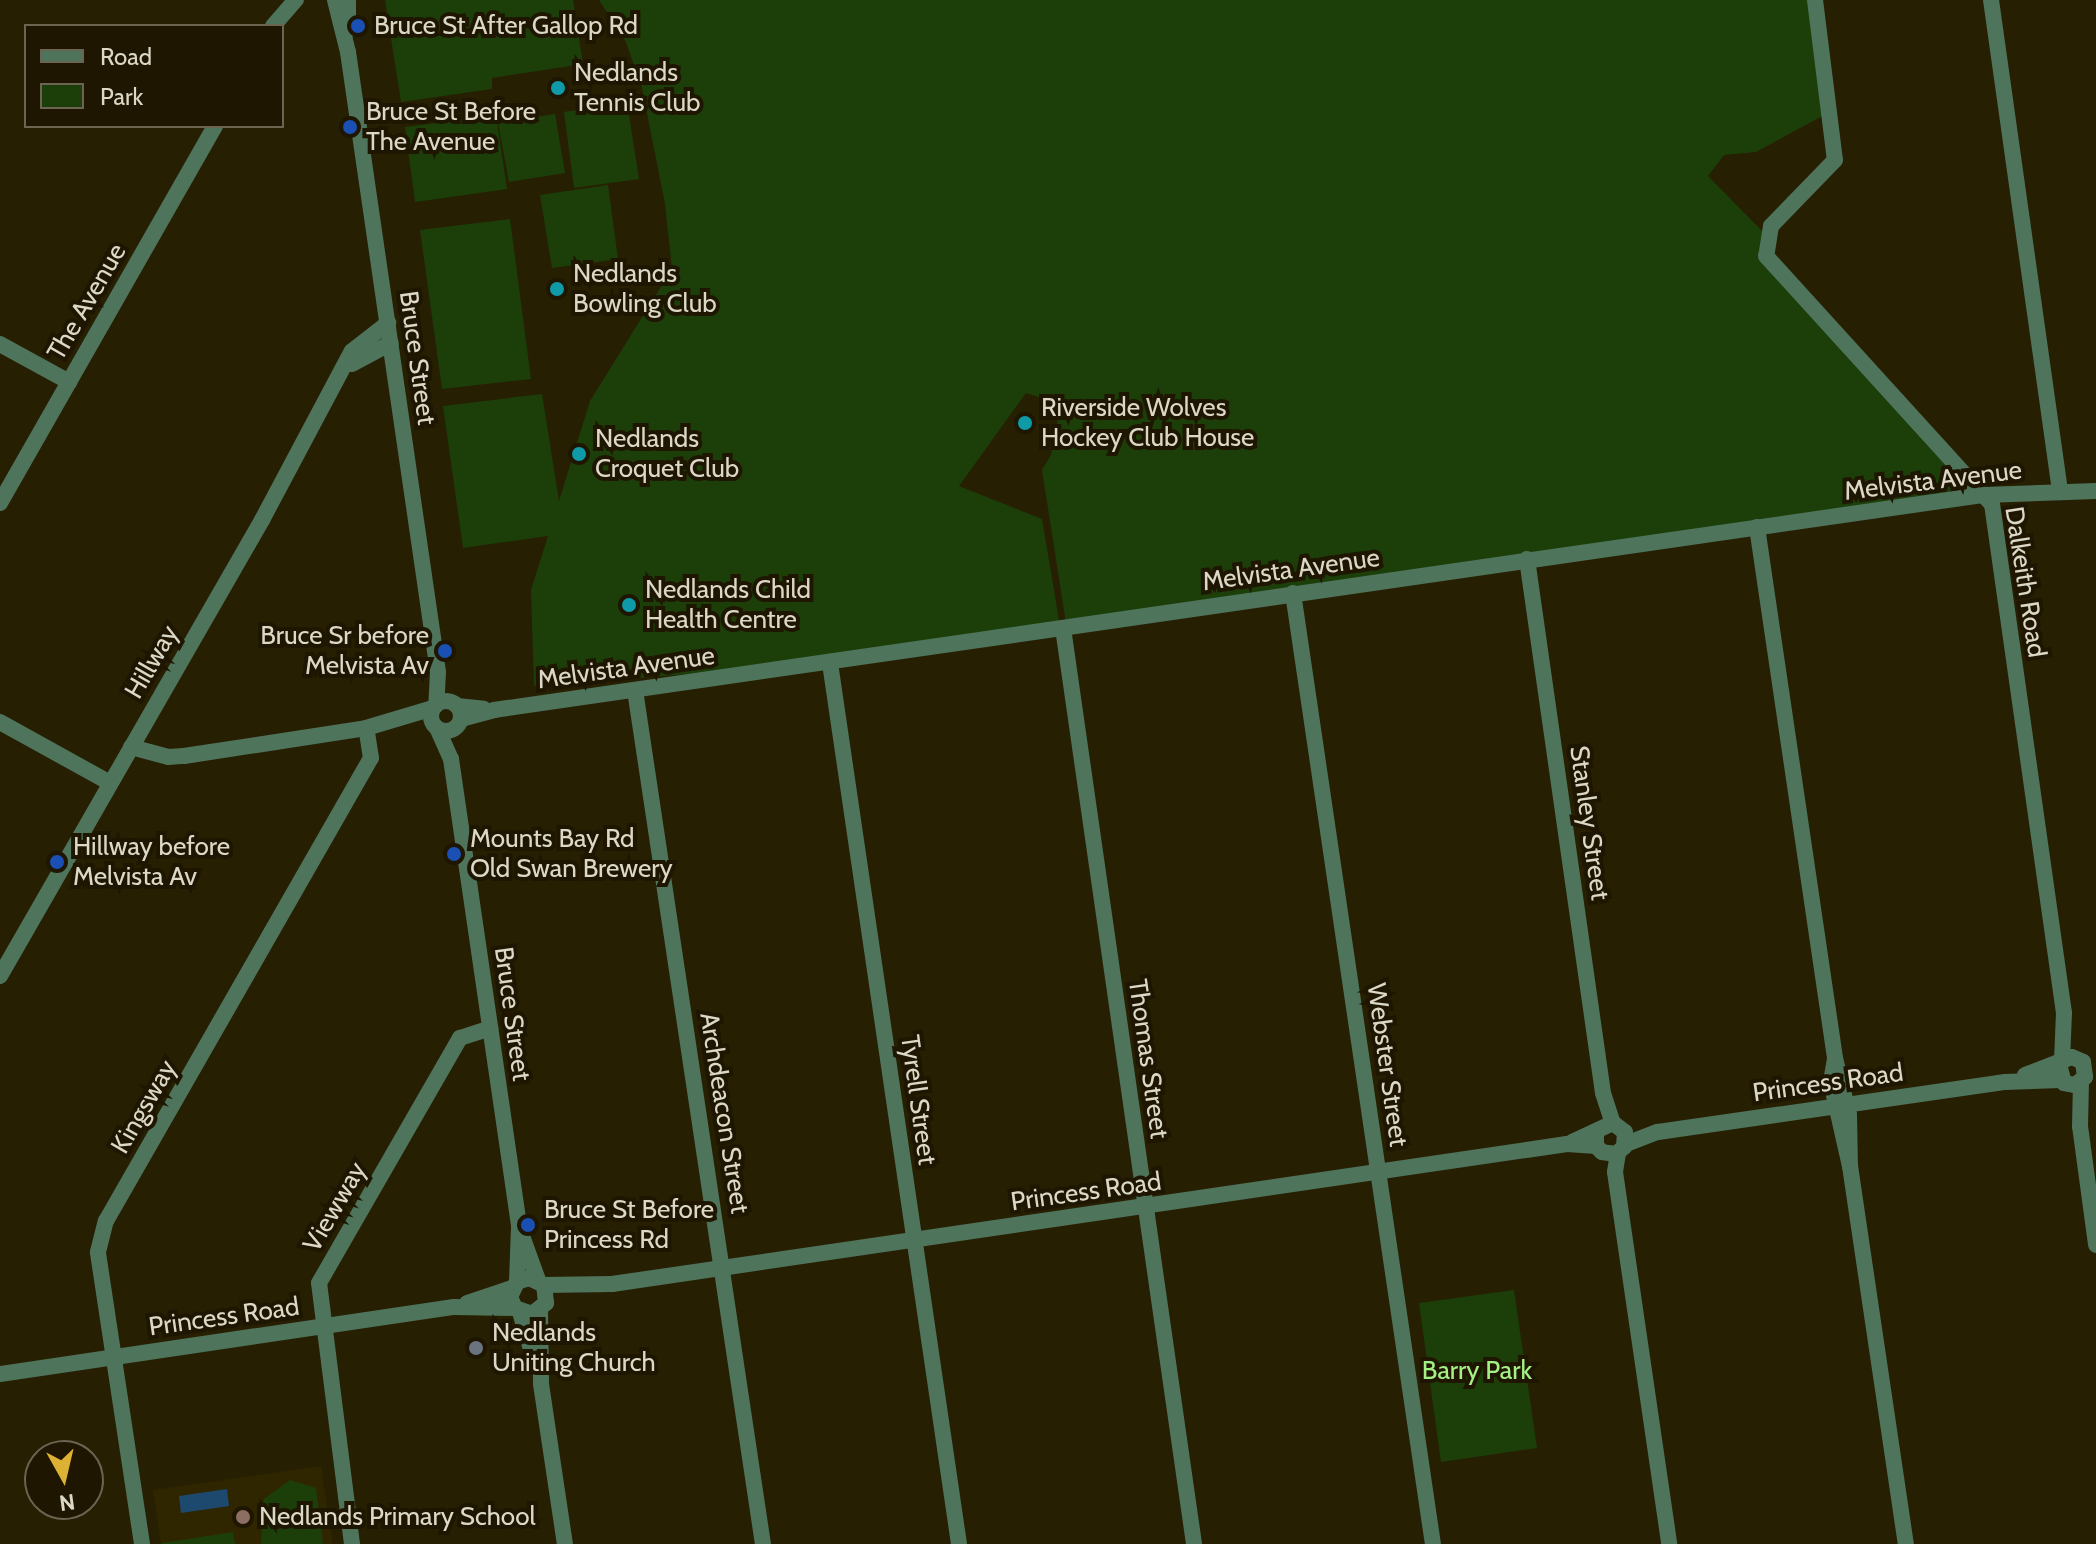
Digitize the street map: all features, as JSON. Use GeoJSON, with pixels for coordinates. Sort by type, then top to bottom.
{"type":"FeatureCollection","features":[{"type":"Feature","properties":{"kind":"street"},"geometry":{"type":"LineString","coordinates":[[274,24],[278,0]]}},
{"type":"Feature","properties":{"kind":"street"},"geometry":{"type":"LineString","coordinates":[[274,24],[296,0]]}},
{"type":"Feature","properties":{"kind":"street","name":"Bruce Street"},"geometry":{"type":"LineString","coordinates":[[335,0],[348,52],[519,1227],[514,1285],[517,1310]]}},
{"type":"Feature","properties":{"kind":"street","name":"Bruce Street"},"geometry":{"type":"LineString","coordinates":[[348,0],[348,52]]}},
{"type":"Feature","properties":{"kind":"street","name":"Dalkeith Road"},"geometry":{"type":"LineString","coordinates":[[1815,0],[1835,160],[1777,218],[1765,241],[1771,265],[1992,504],[2064,1013],[2077,1070],[2080,1126],[2096,1245]]}},
{"type":"Feature","properties":{"kind":"street"},"geometry":{"type":"LineString","coordinates":[[1991,0],[2060,492]]}},
{"type":"Feature","properties":{"kind":"street","name":"The Avenue"},"geometry":{"type":"LineString","coordinates":[[0,503],[214,128]]}},
{"type":"Feature","properties":{"kind":"street","name":"Hillway"},"geometry":{"type":"LineString","coordinates":[[0,976],[345,371],[352,351],[388,323]]}},
{"type":"Feature","properties":{"kind":"street","name":"Hillway"},"geometry":{"type":"LineString","coordinates":[[345,371],[362,355],[391,343]]}},
{"type":"Feature","properties":{"kind":"street"},"geometry":{"type":"LineString","coordinates":[[0,344],[69,382]]}},
{"type":"Feature","properties":{"kind":"street","name":"Melvista Avenue"},"geometry":{"type":"LineString","coordinates":[[131,747],[168,757],[1983,495],[2096,491]]}},
{"type":"Feature","properties":{"kind":"street"},"geometry":{"type":"LineString","coordinates":[[1757,527],[1906,1544]]}},
{"type":"Feature","properties":{"kind":"street","name":"Stanley Street"},"geometry":{"type":"LineString","coordinates":[[1527,559],[1669,1544]]}},
{"type":"Feature","properties":{"kind":"street","name":"Webster Street"},"geometry":{"type":"LineString","coordinates":[[1293,593],[1433,1544]]}},
{"type":"Feature","properties":{"kind":"street","name":"Thomas Street"},"geometry":{"type":"LineString","coordinates":[[1063,628],[1194,1544]]}},
{"type":"Feature","properties":{"kind":"street","name":"Tyrell Street"},"geometry":{"type":"LineString","coordinates":[[830,663],[959,1544]]}},
{"type":"Feature","properties":{"kind":"street","name":"Archdeacon Street"},"geometry":{"type":"LineString","coordinates":[[635,690],[763,1544]]}},
{"type":"Feature","properties":{"kind":"street"},"geometry":{"type":"LineString","coordinates":[[0,722],[110,783]]}},
{"type":"Feature","properties":{"kind":"street","name":"Kingsway"},"geometry":{"type":"LineString","coordinates":[[142,1544],[98,1252],[106,1221],[371,758],[366,728]]}},
{"type":"Feature","properties":{"kind":"street","name":"Viewway"},"geometry":{"type":"LineString","coordinates":[[352,1544],[321,1327],[319,1283],[460,1038],[490,1028]]}},
{"type":"Feature","properties":{"kind":"street","name":"Princess Road"},"geometry":{"type":"LineString","coordinates":[[454,1307],[514,1285],[541,1282],[612,1284],[2077,1070]]}},
{"type":"Feature","properties":{"kind":"street","name":"Bruce Street"},"geometry":{"type":"LineString","coordinates":[[519,1227],[541,1282],[543,1307]]}},
{"type":"Feature","properties":{"kind":"street","name":"Princess Road"},"geometry":{"type":"LineString","coordinates":[[0,1374],[454,1307],[517,1310],[543,1307],[612,1284]]}},
{"type":"Feature","properties":{"kind":"street"},"geometry":{"type":"LineString","coordinates":[[541,1384],[543,1307]]}},
{"type":"Feature","properties":{"kind":"street"},"geometry":{"type":"LineString","coordinates":[[517,1310],[541,1384],[565,1544]]}},
{"type":"Feature","properties":{"kind":"shaded area","name":"Nedlands Primary School"},"geometry":{"type":"Polygon","coordinates":[[[321,1466],[333,1544],[161,1544],[153,1490],[321,1466]]]}},
{"type":"Feature","properties":{"kind":"green space"},"geometry":{"type":"Polygon","coordinates":[[[385,0],[573,0],[583,64],[492,78],[492,89],[401,102],[385,0]]]}},
{"type":"Feature","properties":{"kind":"green space"},"geometry":{"type":"Polygon","coordinates":[[[599,0],[1809,0],[1824,115],[1756,152],[1724,155],[1708,176],[1766,235],[1770,268],[1953,473],[1953,487],[1949,492],[1066,623],[1042,470],[1051,455],[1058,418],[1052,401],[1026,393],[959,486],[1042,519],[1060,626],[830,663],[534,686],[531,590],[548,536],[463,548],[443,406],[542,394],[559,501],[590,401],[672,269],[665,204],[642,88],[626,42],[599,0]]]}},
{"type":"Feature","properties":{"kind":"green space"},"geometry":{"type":"Polygon","coordinates":[[[627,102],[639,179],[574,188],[564,112],[627,102]]]}},
{"type":"Feature","properties":{"kind":"green space"},"geometry":{"type":"Polygon","coordinates":[[[555,114],[565,173],[509,182],[498,123],[555,114]]]}},
{"type":"Feature","properties":{"kind":"green space"},"geometry":{"type":"Polygon","coordinates":[[[496,115],[507,189],[415,202],[405,127],[496,115]]]}},
{"type":"Feature","properties":{"kind":"green space"},"geometry":{"type":"Polygon","coordinates":[[[608,185],[618,259],[552,268],[540,195],[608,185]]]}},
{"type":"Feature","properties":{"kind":"green space"},"geometry":{"type":"Polygon","coordinates":[[[510,219],[531,379],[442,389],[420,230],[510,219]]]}},
{"type":"Feature","properties":{"kind":"green space","name":"Barry Park"},"geometry":{"type":"Polygon","coordinates":[[[1514,1290],[1537,1448],[1441,1462],[1419,1303],[1514,1290]]]}},
{"type":"Feature","properties":{"kind":"green space"},"geometry":{"type":"Polygon","coordinates":[[[290,1480],[316,1488],[323,1544],[261,1544],[264,1499],[290,1480]]]}},
{"type":"Feature","properties":{"kind":"green space"},"geometry":{"type":"Polygon","coordinates":[[[233,1532],[235,1544],[162,1544],[162,1543],[233,1532]]]}},
{"type":"Feature","properties":{"kind":"water"},"geometry":{"type":"Polygon","coordinates":[[[227,1489],[229,1506],[181,1513],[179,1496],[227,1489]]]}},
{"type":"Feature","properties":{"kind":"place","name":"Bruce St After Gallop Rd"},"geometry":{"type":"Point","coordinates":[358,26]}},
{"type":"Feature","properties":{"kind":"place","name":"Nedlands Tennis Club"},"geometry":{"type":"Point","coordinates":[558,88]}},
{"type":"Feature","properties":{"kind":"place","name":"Bruce St Before The Avenue"},"geometry":{"type":"Point","coordinates":[350,127]}},
{"type":"Feature","properties":{"kind":"place","name":"Nedlands Bowling Club"},"geometry":{"type":"Point","coordinates":[557,289]}},
{"type":"Feature","properties":{"kind":"place","name":"Riverside Wolves Hockey Club House"},"geometry":{"type":"Point","coordinates":[1025,423]}},
{"type":"Feature","properties":{"kind":"place","name":"Nedlands Croquet Club"},"geometry":{"type":"Point","coordinates":[579,454]}},
{"type":"Feature","properties":{"kind":"place","name":"Nedlands Child Health Centre"},"geometry":{"type":"Point","coordinates":[629,605]}},
{"type":"Feature","properties":{"kind":"place","name":"Bruce Sr before Melvista Av"},"geometry":{"type":"Point","coordinates":[445,651]}},
{"type":"Feature","properties":{"kind":"place","name":"Mounts Bay Rd Old Swan Brewery"},"geometry":{"type":"Point","coordinates":[454,854]}},
{"type":"Feature","properties":{"kind":"place","name":"Hillway before Melvista Av"},"geometry":{"type":"Point","coordinates":[57,862]}},
{"type":"Feature","properties":{"kind":"place","name":"Bruce St Before Princess Rd"},"geometry":{"type":"Point","coordinates":[528,1225]}},
{"type":"Feature","properties":{"kind":"place","name":"Nedlands Uniting Church"},"geometry":{"type":"Point","coordinates":[476,1348]}},
{"type":"Feature","properties":{"kind":"place","name":"Nedlands Primary School"},"geometry":{"type":"Point","coordinates":[243,1517]}}]}
